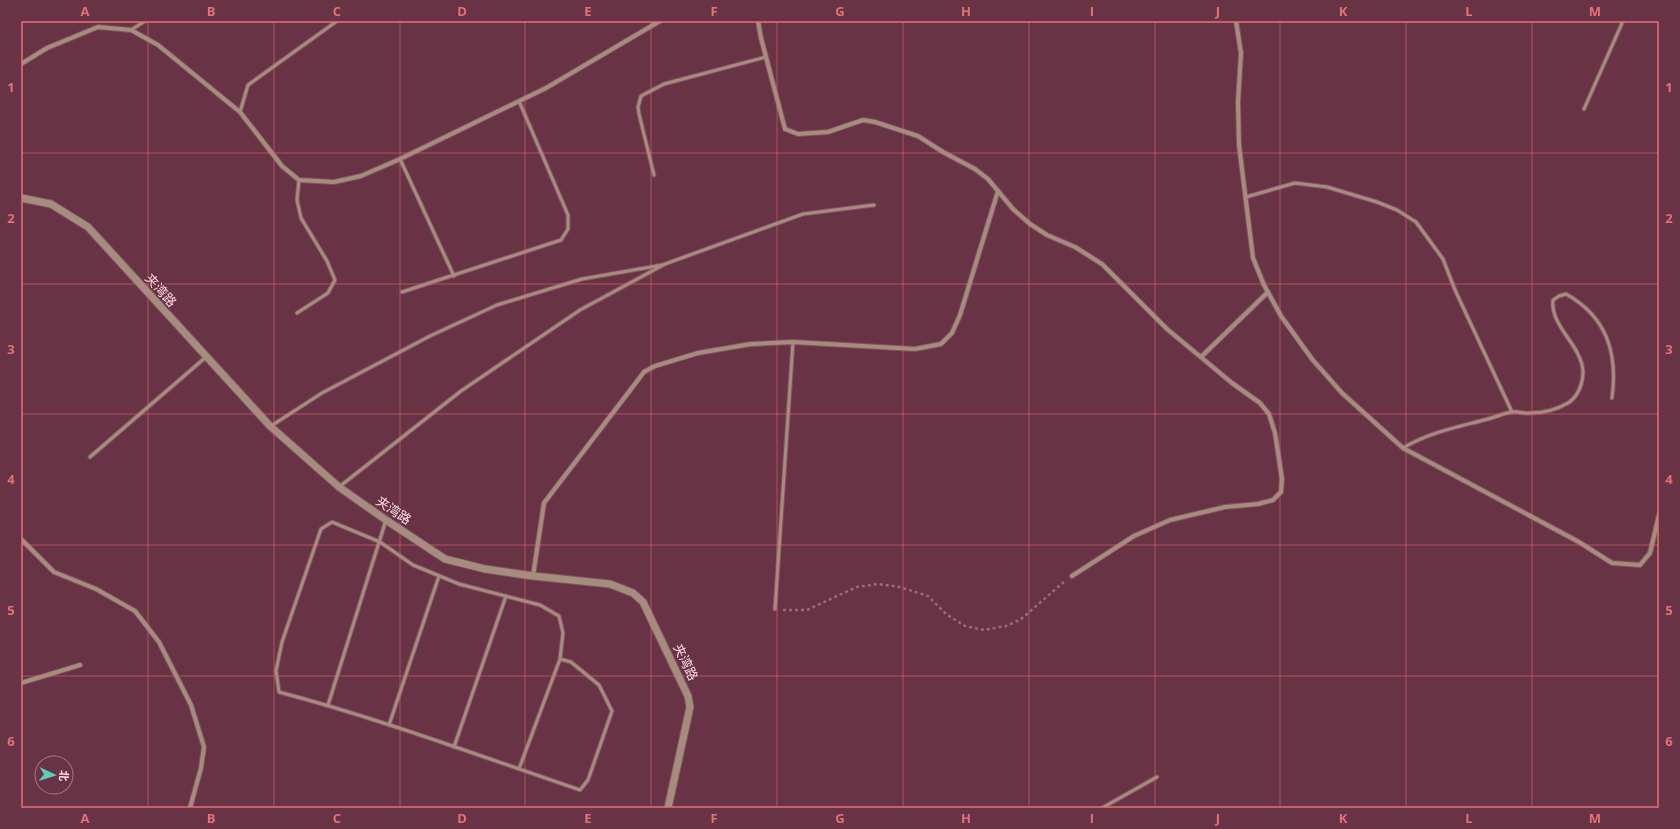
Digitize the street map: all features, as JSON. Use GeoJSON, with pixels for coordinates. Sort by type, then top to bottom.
{"type":"FeatureCollection","features":[{"type":"Feature","properties":{"kind":"street"},"geometry":{"type":"LineString","coordinates":[[21,64],[47,48],[98,28],[131,30],[158,45],[240,112],[282,166],[299,180],[334,182],[361,176],[400,159],[546,88],[660,21]]}},
{"type":"Feature","properties":{"kind":"street"},"geometry":{"type":"LineString","coordinates":[[758,21],[785,129],[798,134],[828,132],[863,120],[875,122],[918,136],[943,152],[975,169],[988,180],[1013,209],[1030,224],[1048,235],[1075,247],[1102,264],[1167,329],[1232,383],[1260,403],[1269,414],[1275,432],[1282,479],[1281,492],[1273,500],[1258,504],[1225,507],[1170,520],[1134,536],[1072,576]]}},
{"type":"Feature","properties":{"kind":"street"},"geometry":{"type":"LineString","coordinates":[[1236,21],[1241,53],[1238,128],[1253,258],[1268,292],[1281,316],[1317,365],[1342,393],[1403,448],[1579,542],[1612,563],[1640,565],[1650,552],[1659,515]]}},
{"type":"Feature","properties":{"kind":"street"},"geometry":{"type":"LineString","coordinates":[[533,576],[544,503],[644,372],[655,366],[698,353],[751,344],[793,342],[915,349],[941,344],[952,333],[960,315],[998,191]]}},
{"type":"Feature","properties":{"kind":"street","name":"夹湾路"},"geometry":{"type":"LineString","coordinates":[[21,198],[51,204],[88,227],[270,426],[339,487],[445,559],[485,569],[533,576],[610,584],[633,593],[643,602],[688,696],[690,707],[668,808]]}},
{"type":"Feature","properties":{"kind":"street"},"geometry":{"type":"LineString","coordinates":[[1201,357],[1268,292]]}},
{"type":"Feature","properties":{"kind":"street"},"geometry":{"type":"LineString","coordinates":[[21,539],[54,572],[96,589],[135,611],[159,642],[191,705],[204,747],[201,768],[190,808]]}},
{"type":"Feature","properties":{"kind":"street"},"geometry":{"type":"LineString","coordinates":[[21,683],[80,665]]}},
{"type":"Feature","properties":{"kind":"lane"},"geometry":{"type":"LineString","coordinates":[[131,30],[145,21]]}},
{"type":"Feature","properties":{"kind":"lane"},"geometry":{"type":"LineString","coordinates":[[240,112],[248,85],[337,21]]}},
{"type":"Feature","properties":{"kind":"lane"},"geometry":{"type":"LineString","coordinates":[[1584,109],[1624,21]]}},
{"type":"Feature","properties":{"kind":"lane"},"geometry":{"type":"LineString","coordinates":[[654,175],[639,114],[638,107],[641,96],[664,84],[766,57]]}},
{"type":"Feature","properties":{"kind":"lane"},"geometry":{"type":"LineString","coordinates":[[402,292],[561,240],[568,229],[568,215],[519,101]]}},
{"type":"Feature","properties":{"kind":"lane"},"geometry":{"type":"LineString","coordinates":[[400,159],[454,276]]}},
{"type":"Feature","properties":{"kind":"lane"},"geometry":{"type":"LineString","coordinates":[[297,314],[328,293],[335,280],[327,262],[301,218],[297,200],[299,180]]}},
{"type":"Feature","properties":{"kind":"lane"},"geometry":{"type":"LineString","coordinates":[[1246,197],[1295,183],[1327,186],[1378,202],[1397,210],[1416,222],[1443,259],[1455,290],[1512,412]]}},
{"type":"Feature","properties":{"kind":"lane"},"geometry":{"type":"LineString","coordinates":[[339,487],[467,386],[580,310],[665,264],[755,230],[804,214],[874,205]]}},
{"type":"Feature","properties":{"kind":"lane"},"geometry":{"type":"LineString","coordinates":[[270,426],[322,393],[430,336],[497,305],[582,279],[665,264]]}},
{"type":"Feature","properties":{"kind":"lane"},"geometry":{"type":"LineString","coordinates":[[1403,448],[1418,439],[1450,428],[1512,412],[1530,413],[1550,411],[1569,403],[1580,390],[1583,371],[1578,357],[1568,338],[1560,327],[1552,305],[1553,300],[1566,294],[1586,308],[1602,327],[1613,361],[1615,379],[1612,398]]}},
{"type":"Feature","properties":{"kind":"lane"},"geometry":{"type":"LineString","coordinates":[[775,609],[793,342]]}},
{"type":"Feature","properties":{"kind":"lane"},"geometry":{"type":"LineString","coordinates":[[90,457],[206,357]]}},
{"type":"Feature","properties":{"kind":"lane"},"geometry":{"type":"LineString","coordinates":[[328,705],[386,520]]}},
{"type":"Feature","properties":{"kind":"lane"},"geometry":{"type":"LineString","coordinates":[[519,769],[560,658],[563,633],[559,616],[540,605],[459,584],[439,576],[413,565],[380,542],[332,522],[321,529],[282,642],[276,671],[279,692],[328,705],[580,790],[588,780],[612,711],[599,685],[570,662],[560,658]]}},
{"type":"Feature","properties":{"kind":"lane"},"geometry":{"type":"LineString","coordinates":[[389,725],[439,576]]}},
{"type":"Feature","properties":{"kind":"lane"},"geometry":{"type":"LineString","coordinates":[[454,747],[506,596]]}},
{"type":"Feature","properties":{"kind":"lane"},"geometry":{"type":"LineString","coordinates":[[1102,808],[1157,777]]}},
{"type":"Feature","properties":{"kind":"path"},"geometry":{"type":"LineString","coordinates":[[775,609],[807,610],[857,587],[878,584],[900,586],[928,596],[946,614],[965,626],[984,630],[1006,626],[1020,620],[1072,576]]}}]}
